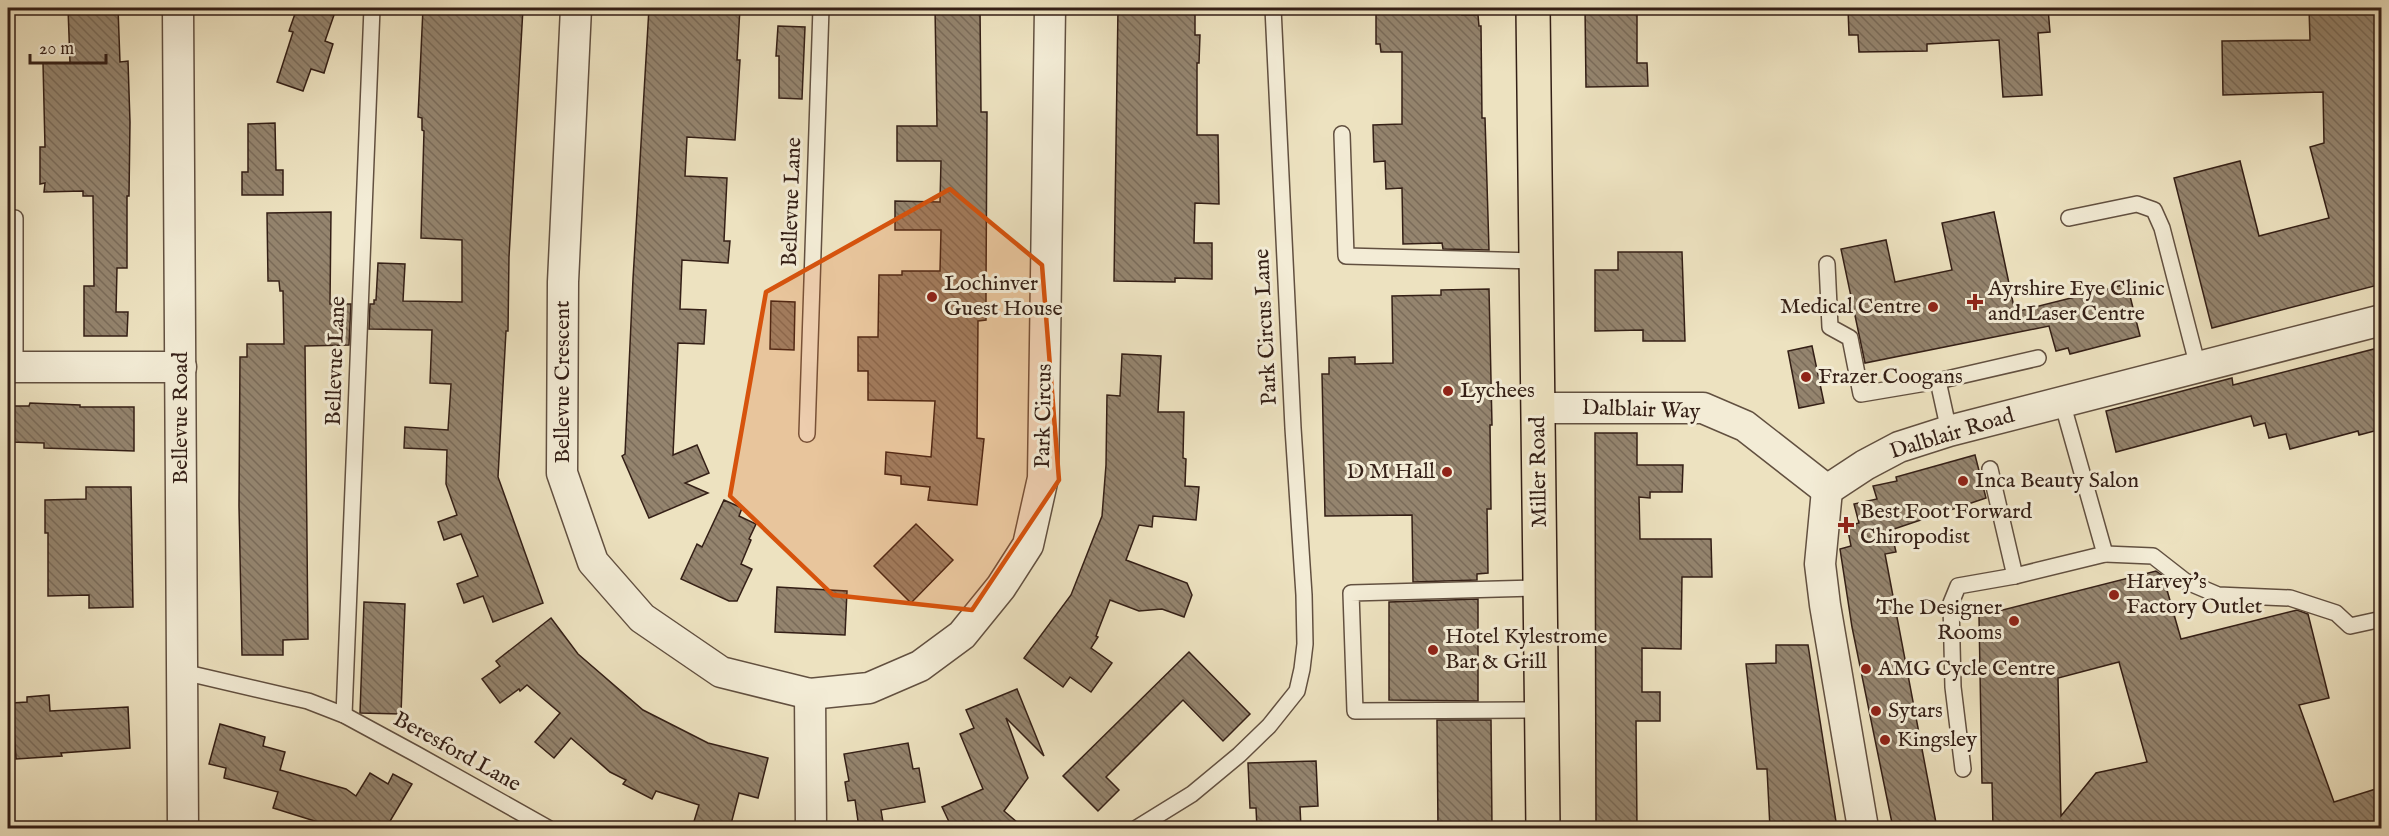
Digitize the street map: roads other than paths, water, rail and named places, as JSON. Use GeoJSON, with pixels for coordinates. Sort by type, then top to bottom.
{"type":"FeatureCollection","features":[{"type":"Feature","properties":{"kind":"main road","name":"Miller Road"},"geometry":{"type":"LineString","coordinates":[[1533,8],[1543,828]]}},
{"type":"Feature","properties":{"kind":"street","name":"Bellevue Road"},"geometry":{"type":"LineString","coordinates":[[178,8],[183,828]]}},
{"type":"Feature","properties":{"kind":"street","name":"Bellevue Crescent"},"geometry":{"type":"LineString","coordinates":[[576,8],[563,282],[562,473],[593,562],[642,618],[721,672],[810,694]]}},
{"type":"Feature","properties":{"kind":"street","name":"Park Circus"},"geometry":{"type":"LineString","coordinates":[[810,694],[869,688],[920,666],[962,635],[1001,587],[1028,544],[1043,478],[1050,8]]}},
{"type":"Feature","properties":{"kind":"street","name":"Dalblair Road"},"geometry":{"type":"LineString","coordinates":[[1827,490],[1865,465],[1899,447],[1949,431],[2382,320]]}},
{"type":"Feature","properties":{"kind":"street"},"geometry":{"type":"LineString","coordinates":[[11,367],[181,367]]}},
{"type":"Feature","properties":{"kind":"street","name":"Dalblair Way"},"geometry":{"type":"LineString","coordinates":[[1538,408],[1703,408],[1745,426],[1827,490]]}},
{"type":"Feature","properties":{"kind":"street"},"geometry":{"type":"LineString","coordinates":[[1827,490],[1821,564],[1825,605],[1863,828]]}},
{"type":"Feature","properties":{"kind":"street"},"geometry":{"type":"LineString","coordinates":[[810,694],[811,828]]}},
{"type":"Feature","properties":{"kind":"lane","name":"Bellevue Lane"},"geometry":{"type":"LineString","coordinates":[[344,715],[372,8]]}},
{"type":"Feature","properties":{"kind":"lane","name":"Bellevue Lane"},"geometry":{"type":"LineString","coordinates":[[807,434],[821,8]]}},
{"type":"Feature","properties":{"kind":"lane","name":"Park Circus Lane"},"geometry":{"type":"LineString","coordinates":[[1137,828],[1192,794],[1217,775],[1269,726],[1297,691],[1305,644],[1273,8]]}},
{"type":"Feature","properties":{"kind":"lane"},"geometry":{"type":"LineString","coordinates":[[1342,134],[1346,256],[1536,261]]}},
{"type":"Feature","properties":{"kind":"lane"},"geometry":{"type":"LineString","coordinates":[[2069,218],[2137,204],[2154,210],[2162,228],[2198,367]]}},
{"type":"Feature","properties":{"kind":"lane"},"geometry":{"type":"LineString","coordinates":[[11,367],[15,218]]}},
{"type":"Feature","properties":{"kind":"lane"},"geometry":{"type":"LineString","coordinates":[[1827,264],[1830,327],[1850,338],[1861,394],[1938,381],[2038,358]]}},
{"type":"Feature","properties":{"kind":"lane"},"geometry":{"type":"LineString","coordinates":[[1938,381],[1949,431]]}},
{"type":"Feature","properties":{"kind":"lane"},"geometry":{"type":"LineString","coordinates":[[2062,402],[2105,554]]}},
{"type":"Feature","properties":{"kind":"lane"},"geometry":{"type":"LineString","coordinates":[[1990,470],[2015,576]]}},
{"type":"Feature","properties":{"kind":"lane"},"geometry":{"type":"LineString","coordinates":[[1963,769],[1953,687],[1951,603],[1958,585],[2015,576],[2105,554],[2153,556],[2185,581],[2218,595],[2290,598],[2336,613],[2350,626],[2382,619]]}},
{"type":"Feature","properties":{"kind":"lane"},"geometry":{"type":"LineString","coordinates":[[1540,588],[1351,593],[1355,711],[1542,710]]}},
{"type":"Feature","properties":{"kind":"lane","name":"Beresford Lane"},"geometry":{"type":"LineString","coordinates":[[183,672],[308,701],[344,715],[548,828]]}},
{"type":"Feature","properties":{"kind":"place","name":"Lochinver Guest House"},"geometry":{"type":"Point","coordinates":[932,297]}},
{"type":"Feature","properties":{"kind":"place","name":"Ayrshire Eye Clinic and Laser Centre"},"geometry":{"type":"Point","coordinates":[1975,302]}},
{"type":"Feature","properties":{"kind":"place","name":"Medical Centre"},"geometry":{"type":"Point","coordinates":[1933,307]}},
{"type":"Feature","properties":{"kind":"place","name":"Frazer Coogans"},"geometry":{"type":"Point","coordinates":[1806,377]}},
{"type":"Feature","properties":{"kind":"place","name":"Lychees"},"geometry":{"type":"Point","coordinates":[1448,391]}},
{"type":"Feature","properties":{"kind":"place","name":"D M Hall"},"geometry":{"type":"Point","coordinates":[1447,472]}},
{"type":"Feature","properties":{"kind":"place","name":"Inca Beauty Salon"},"geometry":{"type":"Point","coordinates":[1963,481]}},
{"type":"Feature","properties":{"kind":"place","name":"Best Foot Forward Chiropodist"},"geometry":{"type":"Point","coordinates":[1846,525]}},
{"type":"Feature","properties":{"kind":"place","name":"Harvey's Factory Outlet"},"geometry":{"type":"Point","coordinates":[2114,595]}},
{"type":"Feature","properties":{"kind":"place","name":"The Designer Rooms"},"geometry":{"type":"Point","coordinates":[2014,621]}},
{"type":"Feature","properties":{"kind":"place","name":"Hotel Kylestrome Bar & Grill"},"geometry":{"type":"Point","coordinates":[1433,650]}},
{"type":"Feature","properties":{"kind":"place","name":"AMG Cycle Centre"},"geometry":{"type":"Point","coordinates":[1866,669]}},
{"type":"Feature","properties":{"kind":"place","name":"Sytars"},"geometry":{"type":"Point","coordinates":[1876,711]}},
{"type":"Feature","properties":{"kind":"place","name":"Kingsley"},"geometry":{"type":"Point","coordinates":[1885,740]}}]}
